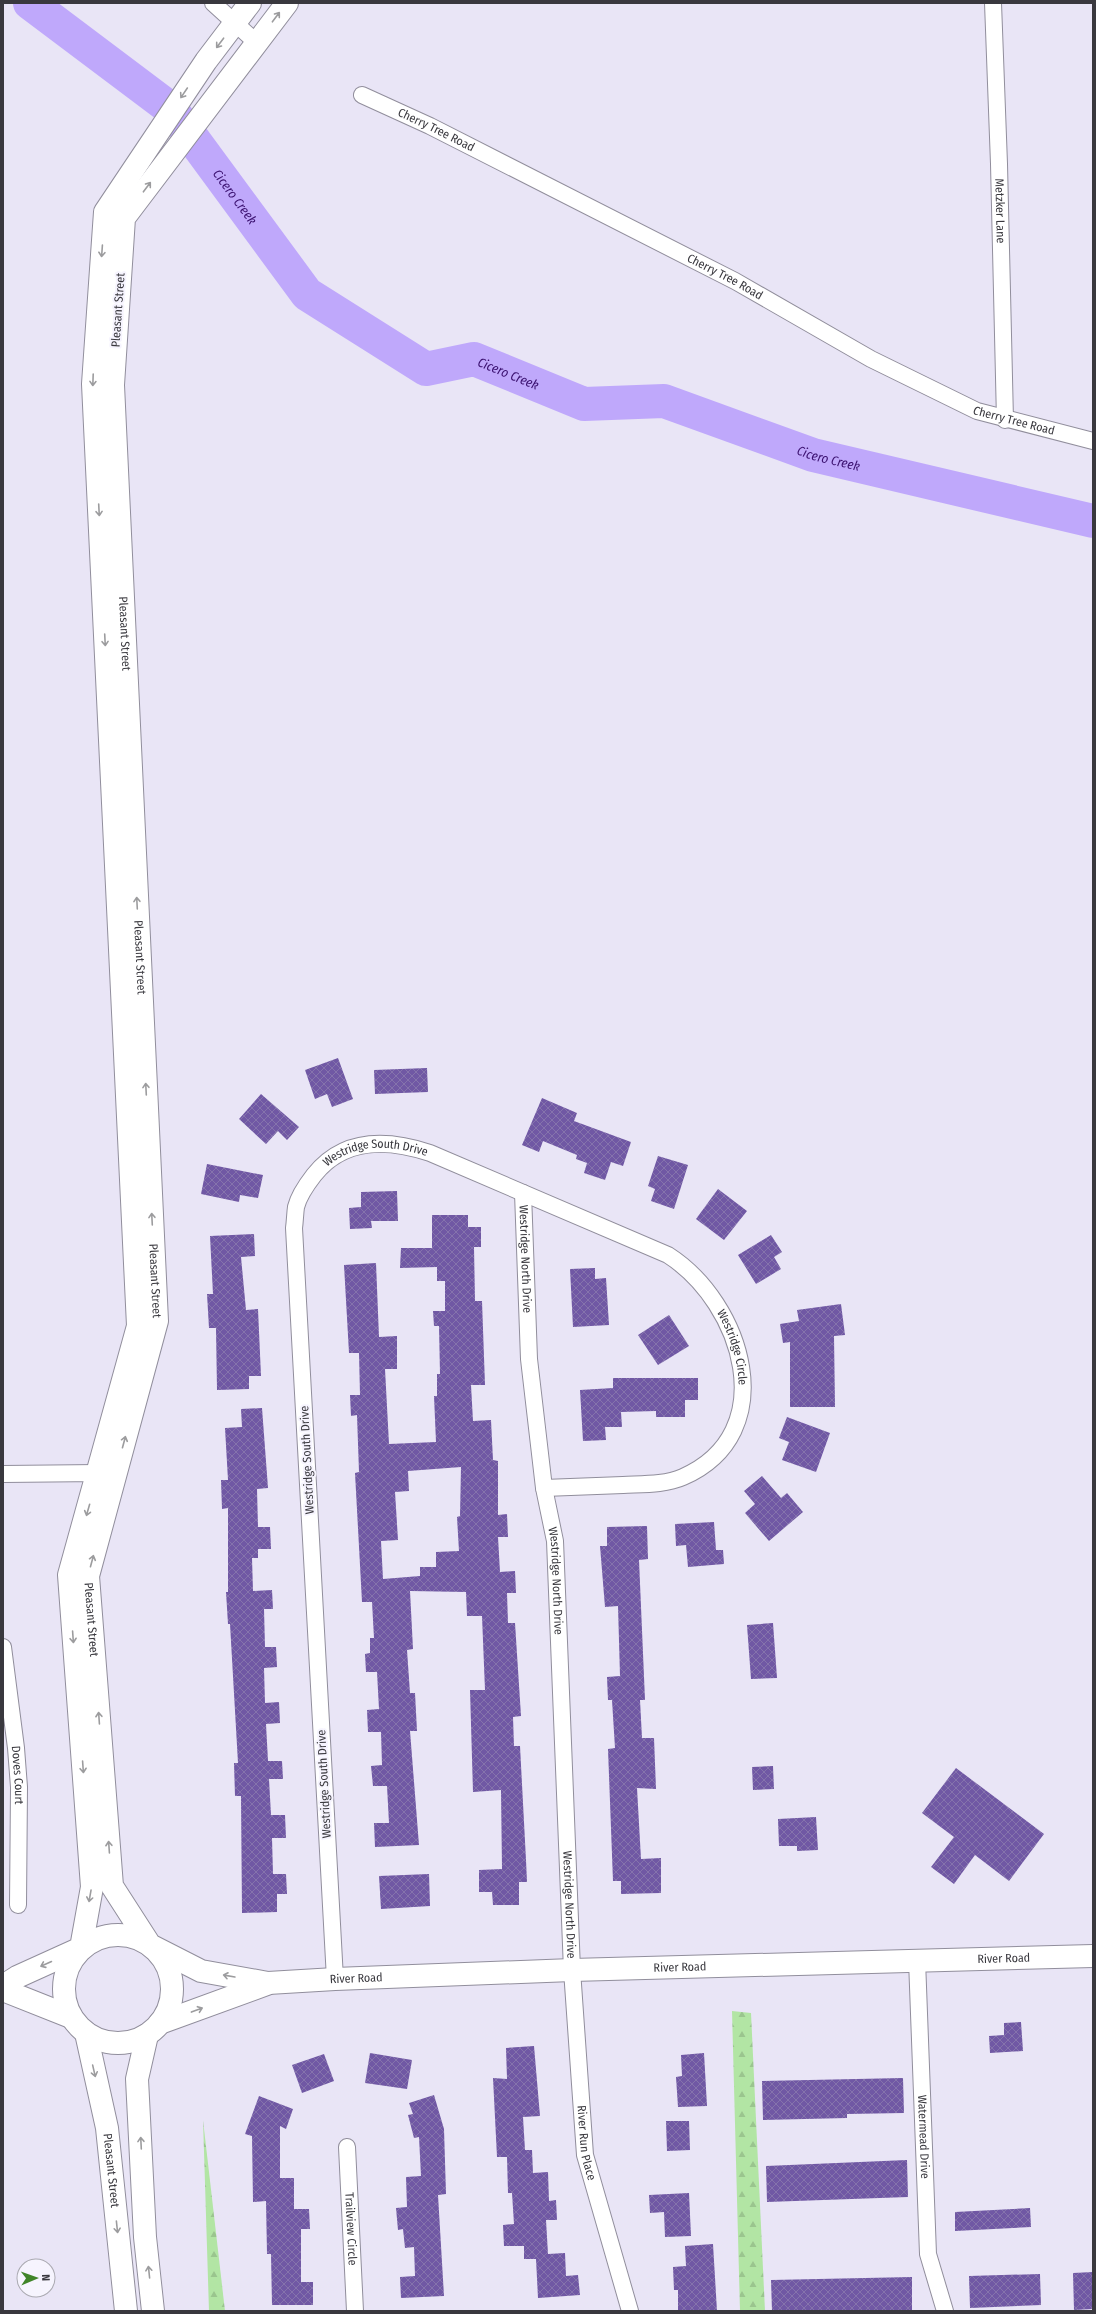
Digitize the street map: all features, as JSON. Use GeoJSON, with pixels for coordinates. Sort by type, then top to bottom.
{"type":"FeatureCollection","features":[{"type":"Feature","properties":{"kind":"main road"},"geometry":{"type":"LineString","coordinates":[[114,215],[206,61],[250,3]]}},
{"type":"Feature","properties":{"kind":"main road"},"geometry":{"type":"LineString","coordinates":[[114,215],[228,82],[287,3]]}},
{"type":"Feature","properties":{"kind":"main road","name":"Pleasant Street"},"geometry":{"type":"LineString","coordinates":[[81,1948],[92,1887],[69,1575],[106,1476],[157,1321],[113,385],[114,215]]}},
{"type":"Feature","properties":{"kind":"main road","name":"Pleasant Street"},"geometry":{"type":"LineString","coordinates":[[106,1476],[88,1576],[111,1878],[112,1886],[150,1945]]}},
{"type":"Feature","properties":{"kind":"main road"},"geometry":{"type":"LineString","coordinates":[[3,1986],[17,1977],[81,1948],[97,1938],[115,1934],[133,1937],[150,1945],[162,1957],[171,1979],[172,1991],[169,2008],[154,2029],[137,2079],[145,2237],[153,2311]]}},
{"type":"Feature","properties":{"kind":"main road","name":"River Road"},"geometry":{"type":"LineString","coordinates":[[150,1945],[200,1971],[268,1983],[335,1978],[572,1970],[1093,1956]]}},
{"type":"Feature","properties":{"kind":"main road"},"geometry":{"type":"LineString","coordinates":[[70,2017],[64,1999],[64,1980],[70,1963],[81,1948]]}},
{"type":"Feature","properties":{"kind":"main road","name":"River Road"},"geometry":{"type":"LineString","coordinates":[[154,2029],[268,1983]]}},
{"type":"Feature","properties":{"kind":"main road"},"geometry":{"type":"LineString","coordinates":[[3,1990],[70,2017],[86,2033],[96,2040],[114,2044],[131,2042],[154,2029]]}},
{"type":"Feature","properties":{"kind":"main road","name":"Pleasant Street"},"geometry":{"type":"LineString","coordinates":[[86,2033],[107,2128],[126,2311]]}},
{"type":"Feature","properties":{"kind":"street"},"geometry":{"type":"LineString","coordinates":[[213,3],[257,43]]}},
{"type":"Feature","properties":{"kind":"street","name":"Metzker Lane"},"geometry":{"type":"LineString","coordinates":[[992,3],[999,164],[1005,420]]}},
{"type":"Feature","properties":{"kind":"street","name":"Cherry Tree Road"},"geometry":{"type":"LineString","coordinates":[[362,95],[430,126],[735,281],[871,359],[977,411],[1005,420],[1093,441]]}},
{"type":"Feature","properties":{"kind":"street","name":"Westridge South Drive"},"geometry":{"type":"LineString","coordinates":[[335,1978],[294,1228],[296,1206],[305,1186],[332,1158],[350,1148],[384,1143],[407,1145],[430,1153],[523,1193]]}},
{"type":"Feature","properties":{"kind":"street","name":"Westridge North Drive"},"geometry":{"type":"LineString","coordinates":[[523,1193],[529,1359],[544,1488],[555,1541],[572,1970]]}},
{"type":"Feature","properties":{"kind":"street","name":"Westridge Circle"},"geometry":{"type":"LineString","coordinates":[[523,1193],[668,1255],[686,1267],[722,1314],[735,1340],[742,1361],[743,1404],[735,1429],[721,1450],[705,1466],[681,1478],[658,1483],[544,1488]]}},
{"type":"Feature","properties":{"kind":"street"},"geometry":{"type":"LineString","coordinates":[[3,1474],[106,1476]]}},
{"type":"Feature","properties":{"kind":"street","name":"Doves Court"},"geometry":{"type":"LineString","coordinates":[[3,1647],[16,1748],[19,1787],[18,1905]]}},
{"type":"Feature","properties":{"kind":"street","name":"Watermead Drive"},"geometry":{"type":"LineString","coordinates":[[917,1960],[928,2254],[945,2311]]}},
{"type":"Feature","properties":{"kind":"street","name":"River Run Place"},"geometry":{"type":"LineString","coordinates":[[572,1970],[584,2155],[630,2311]]}},
{"type":"Feature","properties":{"kind":"street","name":"Trailview Circle"},"geometry":{"type":"LineString","coordinates":[[347,2147],[354,2311]]}},
{"type":"Feature","properties":{"kind":"green space"},"geometry":{"type":"Polygon","coordinates":[[[732,2011],[751,2013],[765,2311],[740,2311],[732,2011]]]}},
{"type":"Feature","properties":{"kind":"green space"},"geometry":{"type":"Polygon","coordinates":[[[203,2120],[225,2311],[209,2311],[203,2120]]]}},
{"type":"Feature","properties":{"kind":"building"},"geometry":{"type":"Polygon","coordinates":[[[338,1058],[353,1099],[332,1107],[327,1094],[315,1099],[305,1070],[338,1058]]]}},
{"type":"Feature","properties":{"kind":"building"},"geometry":{"type":"Polygon","coordinates":[[[427,1068],[428,1092],[375,1094],[374,1070],[427,1068]]]}},
{"type":"Feature","properties":{"kind":"building"},"geometry":{"type":"Polygon","coordinates":[[[261,1094],[299,1127],[287,1140],[278,1131],[266,1144],[239,1119],[261,1094]]]}},
{"type":"Feature","properties":{"kind":"building"},"geometry":{"type":"Polygon","coordinates":[[[542,1098],[577,1113],[574,1121],[631,1142],[623,1166],[611,1162],[605,1180],[584,1173],[587,1163],[576,1159],[577,1155],[543,1141],[539,1152],[522,1145],[542,1098]]]}},
{"type":"Feature","properties":{"kind":"building"},"geometry":{"type":"Polygon","coordinates":[[[658,1156],[688,1165],[674,1209],[651,1201],[655,1189],[648,1186],[658,1156]]]}},
{"type":"Feature","properties":{"kind":"building"},"geometry":{"type":"Polygon","coordinates":[[[207,1164],[263,1175],[258,1198],[240,1195],[239,1202],[201,1194],[207,1164]]]}},
{"type":"Feature","properties":{"kind":"building"},"geometry":{"type":"Polygon","coordinates":[[[718,1189],[747,1211],[724,1240],[696,1219],[718,1189]]]}},
{"type":"Feature","properties":{"kind":"building"},"geometry":{"type":"Polygon","coordinates":[[[397,1191],[398,1221],[371,1221],[372,1228],[350,1229],[349,1208],[361,1207],[361,1192],[397,1191]]]}},
{"type":"Feature","properties":{"kind":"building"},"geometry":{"type":"Polygon","coordinates":[[[432,1215],[468,1215],[468,1227],[481,1227],[481,1247],[474,1247],[475,1301],[482,1301],[485,1385],[471,1385],[473,1421],[491,1420],[493,1460],[498,1461],[498,1515],[507,1514],[508,1537],[498,1537],[500,1572],[515,1571],[516,1593],[507,1593],[508,1623],[515,1623],[521,1716],[513,1717],[514,1746],[520,1746],[527,1882],[519,1882],[519,1905],[493,1905],[492,1892],[479,1892],[479,1870],[502,1869],[501,1790],[473,1792],[470,1690],[485,1690],[482,1616],[467,1616],[466,1592],[410,1591],[413,1649],[407,1650],[410,1693],[415,1693],[417,1731],[410,1731],[419,1845],[375,1847],[374,1823],[389,1823],[387,1786],[373,1786],[371,1766],[382,1765],[381,1732],[368,1732],[367,1710],[379,1709],[377,1672],[366,1672],[365,1654],[370,1653],[370,1638],[374,1638],[372,1602],[362,1602],[355,1473],[359,1472],[357,1415],[351,1416],[350,1395],[360,1395],[359,1353],[349,1353],[344,1265],[376,1263],[379,1337],[397,1336],[397,1369],[385,1369],[389,1444],[436,1442],[434,1396],[437,1396],[437,1374],[440,1374],[439,1326],[434,1326],[433,1311],[445,1311],[445,1281],[437,1281],[437,1267],[400,1268],[401,1248],[432,1248],[432,1215]],[[461,1467],[408,1471],[409,1491],[395,1492],[398,1540],[381,1541],[383,1579],[420,1576],[420,1567],[436,1567],[436,1552],[459,1551],[457,1517],[460,1516],[461,1467]]]}},
{"type":"Feature","properties":{"kind":"building"},"geometry":{"type":"Polygon","coordinates":[[[254,1234],[255,1256],[241,1257],[246,1310],[258,1309],[261,1376],[249,1376],[249,1389],[217,1390],[216,1328],[209,1328],[207,1294],[213,1294],[210,1236],[254,1234]]]}},
{"type":"Feature","properties":{"kind":"building"},"geometry":{"type":"Polygon","coordinates":[[[771,1235],[782,1252],[774,1257],[781,1269],[756,1284],[738,1255],[771,1235]]]}},
{"type":"Feature","properties":{"kind":"building"},"geometry":{"type":"Polygon","coordinates":[[[595,1268],[595,1279],[606,1278],[609,1325],[573,1327],[570,1269],[595,1268]]]}},
{"type":"Feature","properties":{"kind":"building"},"geometry":{"type":"Polygon","coordinates":[[[841,1304],[845,1335],[834,1336],[835,1407],[790,1407],[790,1342],[783,1343],[780,1324],[799,1321],[797,1310],[841,1304]]]}},
{"type":"Feature","properties":{"kind":"building"},"geometry":{"type":"Polygon","coordinates":[[[669,1315],[689,1346],[658,1365],[638,1335],[669,1315]]]}},
{"type":"Feature","properties":{"kind":"building"},"geometry":{"type":"Polygon","coordinates":[[[613,1378],[698,1378],[698,1400],[685,1400],[685,1417],[656,1417],[656,1411],[621,1412],[622,1427],[605,1427],[606,1440],[583,1441],[580,1390],[613,1388],[613,1378]]]}},
{"type":"Feature","properties":{"kind":"building"},"geometry":{"type":"Polygon","coordinates":[[[262,1408],[268,1488],[257,1489],[258,1527],[270,1527],[271,1549],[258,1549],[258,1558],[252,1558],[253,1591],[272,1590],[273,1609],[264,1609],[265,1647],[276,1647],[277,1667],[264,1668],[265,1703],[279,1702],[280,1723],[266,1724],[268,1761],[282,1761],[283,1779],[269,1779],[271,1815],[285,1815],[286,1838],[272,1838],[273,1874],[286,1874],[287,1894],[277,1894],[277,1912],[242,1913],[241,1796],[235,1796],[234,1763],[238,1763],[230,1624],[228,1624],[226,1592],[228,1592],[228,1508],[222,1509],[221,1480],[228,1480],[225,1428],[242,1427],[241,1409],[262,1408]]]}},
{"type":"Feature","properties":{"kind":"building"},"geometry":{"type":"Polygon","coordinates":[[[787,1417],[830,1433],[816,1472],[782,1460],[789,1442],[779,1438],[787,1417]]]}},
{"type":"Feature","properties":{"kind":"building"},"geometry":{"type":"Polygon","coordinates":[[[762,1476],[781,1498],[787,1493],[803,1512],[769,1541],[745,1513],[755,1504],[744,1491],[762,1476]]]}},
{"type":"Feature","properties":{"kind":"building"},"geometry":{"type":"Polygon","coordinates":[[[714,1522],[716,1550],[723,1550],[724,1564],[688,1567],[686,1545],[676,1546],[675,1524],[714,1522]]]}},
{"type":"Feature","properties":{"kind":"building"},"geometry":{"type":"Polygon","coordinates":[[[647,1526],[648,1559],[639,1560],[645,1700],[640,1700],[642,1738],[654,1738],[656,1789],[637,1788],[641,1859],[661,1858],[661,1893],[621,1894],[621,1881],[613,1881],[608,1749],[615,1748],[612,1700],[608,1700],[607,1677],[620,1676],[618,1606],[605,1607],[600,1546],[607,1546],[607,1527],[647,1526]]]}},
{"type":"Feature","properties":{"kind":"building"},"geometry":{"type":"Polygon","coordinates":[[[773,1623],[777,1678],[751,1679],[747,1625],[773,1623]]]}},
{"type":"Feature","properties":{"kind":"building"},"geometry":{"type":"Polygon","coordinates":[[[773,1766],[774,1789],[753,1790],[752,1767],[773,1766]]]}},
{"type":"Feature","properties":{"kind":"building"},"geometry":{"type":"Polygon","coordinates":[[[956,1768],[1044,1834],[1009,1881],[975,1855],[954,1884],[931,1867],[954,1837],[922,1813],[956,1768]]]}},
{"type":"Feature","properties":{"kind":"building"},"geometry":{"type":"Polygon","coordinates":[[[816,1817],[818,1850],[797,1851],[797,1846],[779,1846],[778,1819],[816,1817]]]}},
{"type":"Feature","properties":{"kind":"building"},"geometry":{"type":"Polygon","coordinates":[[[429,1874],[430,1906],[381,1909],[379,1876],[429,1874]]]}},
{"type":"Feature","properties":{"kind":"building"},"geometry":{"type":"Polygon","coordinates":[[[1021,2022],[1023,2051],[990,2053],[989,2036],[1004,2035],[1004,2023],[1021,2022]]]}},
{"type":"Feature","properties":{"kind":"building"},"geometry":{"type":"Polygon","coordinates":[[[534,2046],[540,2116],[523,2117],[525,2150],[532,2150],[533,2173],[548,2172],[549,2201],[556,2200],[557,2220],[546,2220],[548,2254],[565,2253],[566,2276],[578,2275],[580,2295],[538,2298],[536,2259],[524,2259],[524,2246],[504,2246],[503,2225],[514,2224],[512,2193],[508,2193],[507,2157],[497,2157],[493,2078],[507,2079],[506,2048],[534,2046]]]}},
{"type":"Feature","properties":{"kind":"building"},"geometry":{"type":"Polygon","coordinates":[[[370,2053],[412,2060],[407,2089],[365,2083],[370,2053]]]}},
{"type":"Feature","properties":{"kind":"building"},"geometry":{"type":"Polygon","coordinates":[[[704,2053],[707,2106],[678,2107],[676,2077],[682,2076],[681,2055],[704,2053]]]}},
{"type":"Feature","properties":{"kind":"building"},"geometry":{"type":"Polygon","coordinates":[[[324,2054],[334,2081],[302,2093],[292,2065],[324,2054]]]}},
{"type":"Feature","properties":{"kind":"building"},"geometry":{"type":"Polygon","coordinates":[[[903,2078],[904,2113],[847,2114],[847,2118],[763,2120],[762,2081],[903,2078]]]}},
{"type":"Feature","properties":{"kind":"building"},"geometry":{"type":"Polygon","coordinates":[[[434,2095],[444,2129],[446,2194],[438,2195],[444,2296],[401,2298],[400,2277],[415,2276],[414,2247],[405,2248],[403,2229],[398,2230],[396,2208],[407,2207],[406,2177],[421,2176],[419,2137],[414,2138],[408,2115],[413,2114],[409,2103],[434,2095]]]}},
{"type":"Feature","properties":{"kind":"building"},"geometry":{"type":"Polygon","coordinates":[[[259,2096],[293,2109],[286,2129],[280,2126],[280,2178],[294,2178],[294,2209],[309,2209],[310,2229],[301,2229],[301,2282],[313,2282],[313,2305],[272,2305],[271,2254],[267,2254],[266,2201],[253,2202],[252,2136],[245,2134],[259,2096]]]}},
{"type":"Feature","properties":{"kind":"building"},"geometry":{"type":"Polygon","coordinates":[[[666,2121],[689,2121],[690,2150],[667,2151],[666,2121]]]}},
{"type":"Feature","properties":{"kind":"building"},"geometry":{"type":"Polygon","coordinates":[[[907,2160],[908,2197],[767,2202],[766,2166],[907,2160]]]}},
{"type":"Feature","properties":{"kind":"building"},"geometry":{"type":"Polygon","coordinates":[[[689,2193],[691,2236],[665,2237],[664,2212],[650,2213],[649,2195],[689,2193]]]}},
{"type":"Feature","properties":{"kind":"building"},"geometry":{"type":"Polygon","coordinates":[[[1030,2208],[1031,2227],[955,2231],[955,2212],[1030,2208]]]}},
{"type":"Feature","properties":{"kind":"building"},"geometry":{"type":"Polygon","coordinates":[[[713,2244],[717,2311],[678,2311],[678,2290],[674,2290],[673,2267],[686,2266],[685,2246],[713,2244]]]}},
{"type":"Feature","properties":{"kind":"building"},"geometry":{"type":"Polygon","coordinates":[[[1093,2272],[1093,2309],[1074,2310],[1073,2273],[1093,2272]]]}},
{"type":"Feature","properties":{"kind":"building"},"geometry":{"type":"Polygon","coordinates":[[[1040,2274],[1041,2305],[970,2308],[969,2276],[1040,2274]]]}},
{"type":"Feature","properties":{"kind":"building"},"geometry":{"type":"Polygon","coordinates":[[[912,2277],[912,2311],[772,2311],[771,2280],[912,2277]]]}},
{"type":"Feature","properties":{"kind":"waterway","name":"Cicero Creek"},"geometry":{"type":"LineString","coordinates":[[30,3],[171,109],[307,294],[426,369],[474,359],[584,404],[664,401],[813,455],[1093,521]]}}]}
